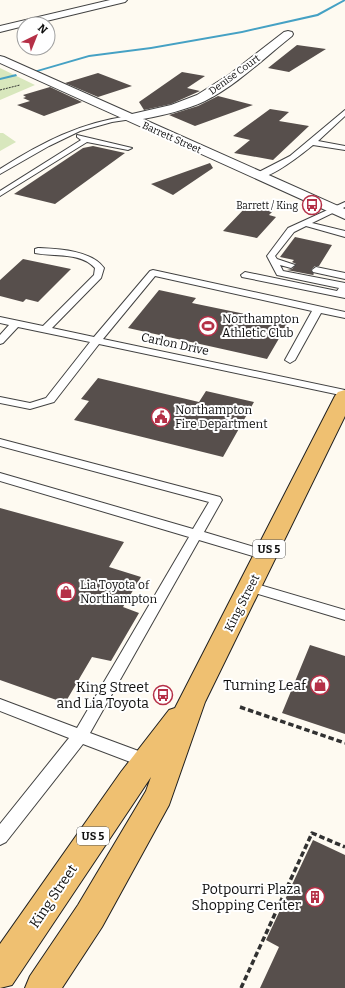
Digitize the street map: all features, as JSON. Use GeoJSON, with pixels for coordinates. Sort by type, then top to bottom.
{"type":"FeatureCollection","features":[{"type":"Feature","properties":{"kind":"main road","name":"King Street"},"geometry":{"type":"LineString","coordinates":[[42,988],[90,916],[159,796],[191,702],[266,555],[345,394]]}},
{"type":"Feature","properties":{"kind":"main road","name":"King Street"},"geometry":{"type":"LineString","coordinates":[[0,973],[146,761],[191,702]]}},
{"type":"Feature","properties":{"kind":"street"},"geometry":{"type":"LineString","coordinates":[[0,29],[122,0]]}},
{"type":"Feature","properties":{"kind":"street","name":"Denise Court"},"geometry":{"type":"LineString","coordinates":[[130,118],[192,102],[205,96],[288,34]]}},
{"type":"Feature","properties":{"kind":"street","name":"Barrett Street"},"geometry":{"type":"LineString","coordinates":[[0,59],[345,214]]}},
{"type":"Feature","properties":{"kind":"lane"},"geometry":{"type":"LineString","coordinates":[[258,176],[274,169],[311,142],[345,112]]}},
{"type":"Feature","properties":{"kind":"lane"},"geometry":{"type":"LineString","coordinates":[[0,172],[53,139],[108,120],[130,118]]}},
{"type":"Feature","properties":{"kind":"lane"},"geometry":{"type":"LineString","coordinates":[[336,121],[345,122]]}},
{"type":"Feature","properties":{"kind":"lane"},"geometry":{"type":"LineString","coordinates":[[70,132],[86,140],[128,148]]}},
{"type":"Feature","properties":{"kind":"lane"},"geometry":{"type":"LineString","coordinates":[[0,194],[86,140]]}},
{"type":"Feature","properties":{"kind":"lane"},"geometry":{"type":"LineString","coordinates":[[311,142],[345,148]]}},
{"type":"Feature","properties":{"kind":"lane"},"geometry":{"type":"LineString","coordinates":[[246,274],[342,295],[345,286],[280,273],[271,256],[291,230],[345,204]]}},
{"type":"Feature","properties":{"kind":"lane"},"geometry":{"type":"LineString","coordinates":[[303,223],[345,234]]}},
{"type":"Feature","properties":{"kind":"lane"},"geometry":{"type":"LineString","coordinates":[[38,252],[52,252],[84,258],[97,263],[100,268],[98,276],[46,329]]}},
{"type":"Feature","properties":{"kind":"lane"},"geometry":{"type":"LineString","coordinates":[[274,261],[291,265]]}},
{"type":"Feature","properties":{"kind":"lane"},"geometry":{"type":"LineString","coordinates":[[316,270],[345,276]]}},
{"type":"Feature","properties":{"kind":"lane"},"geometry":{"type":"LineString","coordinates":[[0,400],[30,406],[50,400],[97,340],[153,274],[345,315]]}},
{"type":"Feature","properties":{"kind":"lane"},"geometry":{"type":"LineString","coordinates":[[290,360],[318,309]]}},
{"type":"Feature","properties":{"kind":"lane","name":"Carlon Drive"},"geometry":{"type":"LineString","coordinates":[[0,320],[345,394]]}},
{"type":"Feature","properties":{"kind":"lane"},"geometry":{"type":"LineString","coordinates":[[0,341],[16,323]]}},
{"type":"Feature","properties":{"kind":"lane"},"geometry":{"type":"LineString","coordinates":[[0,442],[216,500],[81,735],[0,837]]}},
{"type":"Feature","properties":{"kind":"lane"},"geometry":{"type":"LineString","coordinates":[[0,477],[266,555]]}},
{"type":"Feature","properties":{"kind":"lane"},"geometry":{"type":"LineString","coordinates":[[250,587],[345,614]]}},
{"type":"Feature","properties":{"kind":"lane"},"geometry":{"type":"LineString","coordinates":[[0,705],[146,761]]}},
{"type":"Feature","properties":{"kind":"path"},"geometry":{"type":"LineString","coordinates":[[0,90],[20,85]]}},
{"type":"Feature","properties":{"kind":"path"},"geometry":{"type":"LineString","coordinates":[[240,707],[345,743]]}},
{"type":"Feature","properties":{"kind":"path"},"geometry":{"type":"LineString","coordinates":[[241,988],[312,833],[345,847]]}},
{"type":"Feature","properties":{"kind":"green space"},"geometry":{"type":"Polygon","coordinates":[[[0,68],[35,85],[0,100],[0,68]]]}},
{"type":"Feature","properties":{"kind":"green space"},"geometry":{"type":"Polygon","coordinates":[[[0,133],[3,133],[16,142],[0,151],[0,133]]]}},
{"type":"Feature","properties":{"kind":"building"},"geometry":{"type":"Polygon","coordinates":[[[297,45],[326,49],[289,72],[268,68],[297,45]]]}},
{"type":"Feature","properties":{"kind":"building"},"geometry":{"type":"Polygon","coordinates":[[[182,72],[205,76],[187,88],[200,91],[171,104],[144,110],[139,102],[182,72]]]}},
{"type":"Feature","properties":{"kind":"building"},"geometry":{"type":"Polygon","coordinates":[[[98,73],[132,86],[98,97],[65,83],[98,73]]]}},
{"type":"Feature","properties":{"kind":"building"},"geometry":{"type":"Polygon","coordinates":[[[50,87],[82,102],[44,116],[17,105],[30,101],[23,98],[26,97],[23,95],[50,87]]]}},
{"type":"Feature","properties":{"kind":"building"},"geometry":{"type":"Polygon","coordinates":[[[218,96],[253,105],[195,126],[169,115],[198,106],[218,96]]]}},
{"type":"Feature","properties":{"kind":"building"},"geometry":{"type":"Polygon","coordinates":[[[270,109],[289,112],[279,121],[309,126],[273,160],[234,153],[250,140],[233,136],[270,109]]]}},
{"type":"Feature","properties":{"kind":"building"},"geometry":{"type":"Polygon","coordinates":[[[93,146],[125,153],[55,204],[14,194],[83,148],[93,146]]]}},
{"type":"Feature","properties":{"kind":"building"},"geometry":{"type":"Polygon","coordinates":[[[210,163],[213,168],[173,195],[151,184],[210,163]]]}},
{"type":"Feature","properties":{"kind":"building"},"geometry":{"type":"Polygon","coordinates":[[[247,206],[273,211],[269,215],[276,217],[257,238],[223,231],[247,206]]]}},
{"type":"Feature","properties":{"kind":"building"},"geometry":{"type":"Polygon","coordinates":[[[295,237],[332,245],[319,266],[315,266],[311,270],[314,274],[313,275],[287,270],[292,269],[296,264],[292,262],[294,260],[280,257],[295,237]]]}},
{"type":"Feature","properties":{"kind":"building"},"geometry":{"type":"Polygon","coordinates":[[[23,259],[71,269],[38,302],[26,299],[23,302],[0,296],[0,280],[23,259]]]}},
{"type":"Feature","properties":{"kind":"building","name":"Northampton Athletic Club"},"geometry":{"type":"Polygon","coordinates":[[[159,290],[196,298],[192,303],[288,323],[267,359],[128,328],[159,290]]]}},
{"type":"Feature","properties":{"kind":"building","name":"Northampton Fire Department"},"geometry":{"type":"Polygon","coordinates":[[[98,378],[199,402],[206,391],[254,402],[223,457],[74,420],[89,401],[81,399],[98,378]]]}},
{"type":"Feature","properties":{"kind":"building","name":"Lia Toyota of Northampton"},"geometry":{"type":"Polygon","coordinates":[[[0,508],[124,542],[109,567],[141,577],[123,607],[139,613],[111,661],[92,657],[65,703],[0,680],[0,508]]]}},
{"type":"Feature","properties":{"kind":"building","name":"Turning Leaf"},"geometry":{"type":"Polygon","coordinates":[[[310,645],[345,656],[345,734],[282,713],[310,645]]]}},
{"type":"Feature","properties":{"kind":"building","name":"Potpourri Plaza Shopping Center"},"geometry":{"type":"Polygon","coordinates":[[[313,840],[345,855],[345,988],[260,988],[279,947],[266,940],[313,840]]]}},
{"type":"Feature","properties":{"kind":"waterway"},"geometry":{"type":"LineString","coordinates":[[36,71],[89,56],[151,48],[242,32],[318,15],[345,0]]}},
{"type":"Feature","properties":{"kind":"waterway"},"geometry":{"type":"LineString","coordinates":[[0,79],[16,75]]}},
{"type":"Feature","properties":{"kind":"place","name":"Barrett / King"},"geometry":{"type":"Point","coordinates":[312,205]}},
{"type":"Feature","properties":{"kind":"place","name":"Northampton Athletic Club"},"geometry":{"type":"Point","coordinates":[208,326]}},
{"type":"Feature","properties":{"kind":"place","name":"Northampton Fire Department"},"geometry":{"type":"Point","coordinates":[161,417]}},
{"type":"Feature","properties":{"kind":"place","name":"Lia Toyota of Northampton"},"geometry":{"type":"Point","coordinates":[66,592]}},
{"type":"Feature","properties":{"kind":"place","name":"Turning Leaf"},"geometry":{"type":"Point","coordinates":[320,685]}},
{"type":"Feature","properties":{"kind":"place","name":"King Street and Lia Toyota"},"geometry":{"type":"Point","coordinates":[163,695]}},
{"type":"Feature","properties":{"kind":"place","name":"Potpourri Plaza Shopping Center"},"geometry":{"type":"Point","coordinates":[315,897]}}]}
